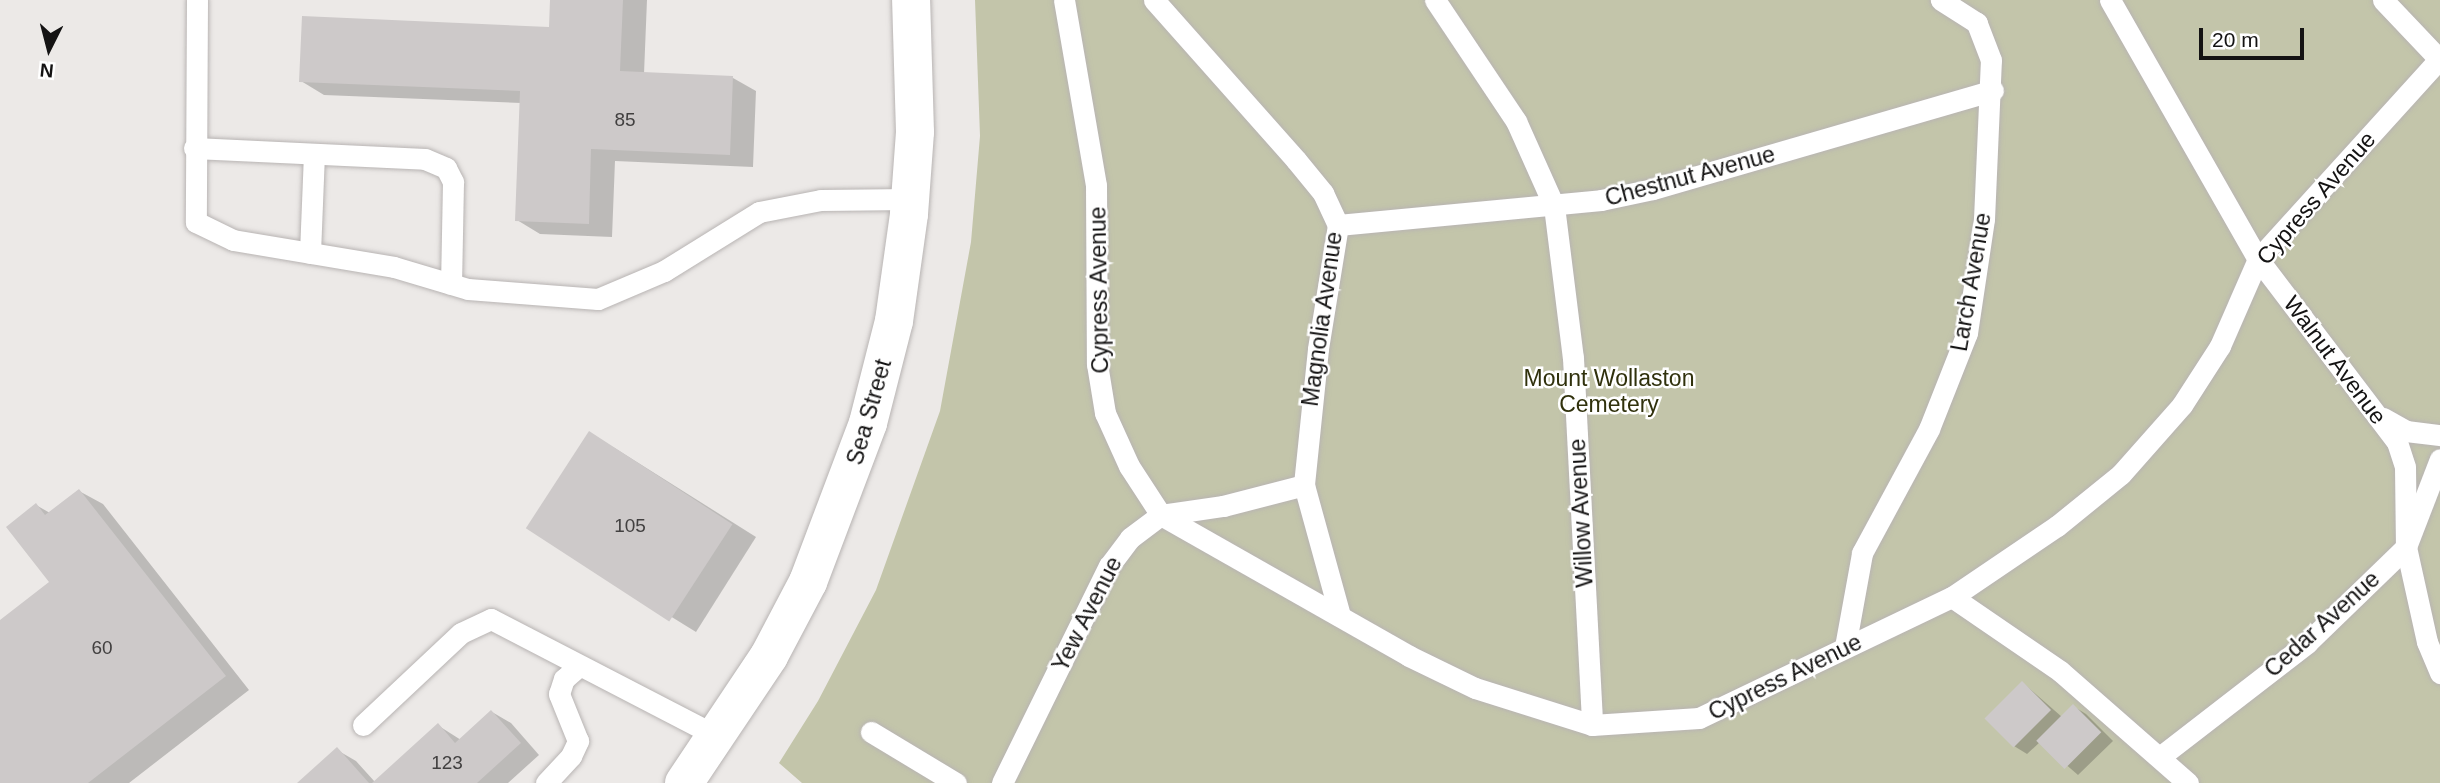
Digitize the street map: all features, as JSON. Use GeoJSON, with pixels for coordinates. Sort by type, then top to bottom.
{"type":"FeatureCollection","features":[{"type":"Feature","properties":{"kind":"main road","name":"Sea Street"},"geometry":{"type":"LineString","coordinates":[[684,783],[776,643],[808,582],[845,494],[869,423],[894,321],[911,199],[915,132],[911,0]]}},
{"type":"Feature","properties":{"kind":"lane"},"geometry":{"type":"LineString","coordinates":[[197,0],[194,148],[197,222],[233,240],[394,267],[468,289],[598,299],[664,271],[759,212],[821,200],[911,199]]}},
{"type":"Feature","properties":{"kind":"lane","name":"Cypress Avenue"},"geometry":{"type":"LineString","coordinates":[[1064,0],[1096,185],[1097,364],[1105,413],[1129,466],[1161,515],[1475,688],[1592,725],[1699,718],[1952,597],[2057,526],[2121,474],[2182,405],[2220,346],[2258,259],[2439,59]]}},
{"type":"Feature","properties":{"kind":"lane","name":"Magnolia Avenue"},"geometry":{"type":"LineString","coordinates":[[1154,0],[1323,193],[1338,225],[1318,349],[1304,485],[1340,616]]}},
{"type":"Feature","properties":{"kind":"lane","name":"Willow Avenue"},"geometry":{"type":"LineString","coordinates":[[1435,0],[1516,121],[1554,206],[1573,358],[1592,725]]}},
{"type":"Feature","properties":{"kind":"lane","name":"Larch Avenue"},"geometry":{"type":"LineString","coordinates":[[1845,646],[1862,553],[1929,429],[1967,333],[1984,219],[1993,90],[1984,32],[1968,15],[1941,0]]}},
{"type":"Feature","properties":{"kind":"lane","name":"Walnut Avenue"},"geometry":{"type":"LineString","coordinates":[[2110,0],[2258,259],[2397,442],[2405,467],[2406,547],[2427,642],[2440,673]]}},
{"type":"Feature","properties":{"kind":"lane"},"geometry":{"type":"LineString","coordinates":[[2382,0],[2439,59]]}},
{"type":"Feature","properties":{"kind":"lane","name":"Chestnut Avenue"},"geometry":{"type":"LineString","coordinates":[[1338,225],[1554,206],[1653,189],[1993,90]]}},
{"type":"Feature","properties":{"kind":"lane"},"geometry":{"type":"LineString","coordinates":[[194,148],[425,159],[446,168],[453,183],[451,284]]}},
{"type":"Feature","properties":{"kind":"lane"},"geometry":{"type":"LineString","coordinates":[[310,253],[314,154]]}},
{"type":"Feature","properties":{"kind":"lane"},"geometry":{"type":"LineString","coordinates":[[2378,415],[2406,431],[2440,435]]}},
{"type":"Feature","properties":{"kind":"lane","name":"Cedar Avenue"},"geometry":{"type":"LineString","coordinates":[[2161,756],[2307,643],[2406,547],[2440,459]]}},
{"type":"Feature","properties":{"kind":"lane","name":"Yew Avenue"},"geometry":{"type":"LineString","coordinates":[[1002,783],[1109,566],[1130,538],[1161,515],[1223,506],[1304,485]]}},
{"type":"Feature","properties":{"kind":"lane"},"geometry":{"type":"LineString","coordinates":[[1952,597],[2060,671],[2161,756],[2188,783]]}},
{"type":"Feature","properties":{"kind":"lane"},"geometry":{"type":"LineString","coordinates":[[363,725],[461,633],[491,619],[717,736]]}},
{"type":"Feature","properties":{"kind":"lane"},"geometry":{"type":"LineString","coordinates":[[546,783],[571,756],[578,741],[559,694],[564,680],[579,666]]}},
{"type":"Feature","properties":{"kind":"lane"},"geometry":{"type":"LineString","coordinates":[[871,732],[956,783]]}},
{"type":"Feature","properties":{"kind":"green space","name":"Mount Wollaston Cemetery"},"geometry":{"type":"Polygon","coordinates":[[[975,0],[2440,0],[2440,783],[802,783],[779,763],[818,701],[876,590],[940,411],[971,242],[980,136],[975,0]]]}},
{"type":"Feature","properties":{"kind":"building"},"geometry":{"type":"Polygon","coordinates":[[[550,0],[623,0],[620,71],[733,76],[730,155],[591,149],[589,224],[515,221],[520,91],[299,82],[302,16],[549,27],[550,0]]]}},
{"type":"Feature","properties":{"kind":"building"},"geometry":{"type":"Polygon","coordinates":[[[589,431],[732,524],[669,621],[526,528],[589,431]]]}},
{"type":"Feature","properties":{"kind":"building"},"geometry":{"type":"Polygon","coordinates":[[[79,489],[226,676],[88,783],[0,783],[0,620],[49,582],[6,527],[36,503],[45,515],[79,489]]]}},
{"type":"Feature","properties":{"kind":"building"},"geometry":{"type":"Polygon","coordinates":[[[2022,681],[2051,710],[2014,747],[1985,718],[2022,681]]]}},
{"type":"Feature","properties":{"kind":"building"},"geometry":{"type":"Polygon","coordinates":[[[2073,704],[2101,732],[2065,769],[2036,741],[2073,704]]]}},
{"type":"Feature","properties":{"kind":"building"},"geometry":{"type":"Polygon","coordinates":[[[491,710],[521,743],[477,783],[372,783],[438,723],[455,743],[491,710]]]}},
{"type":"Feature","properties":{"kind":"building"},"geometry":{"type":"Polygon","coordinates":[[[337,747],[369,783],[297,783],[337,747]]]}}]}
